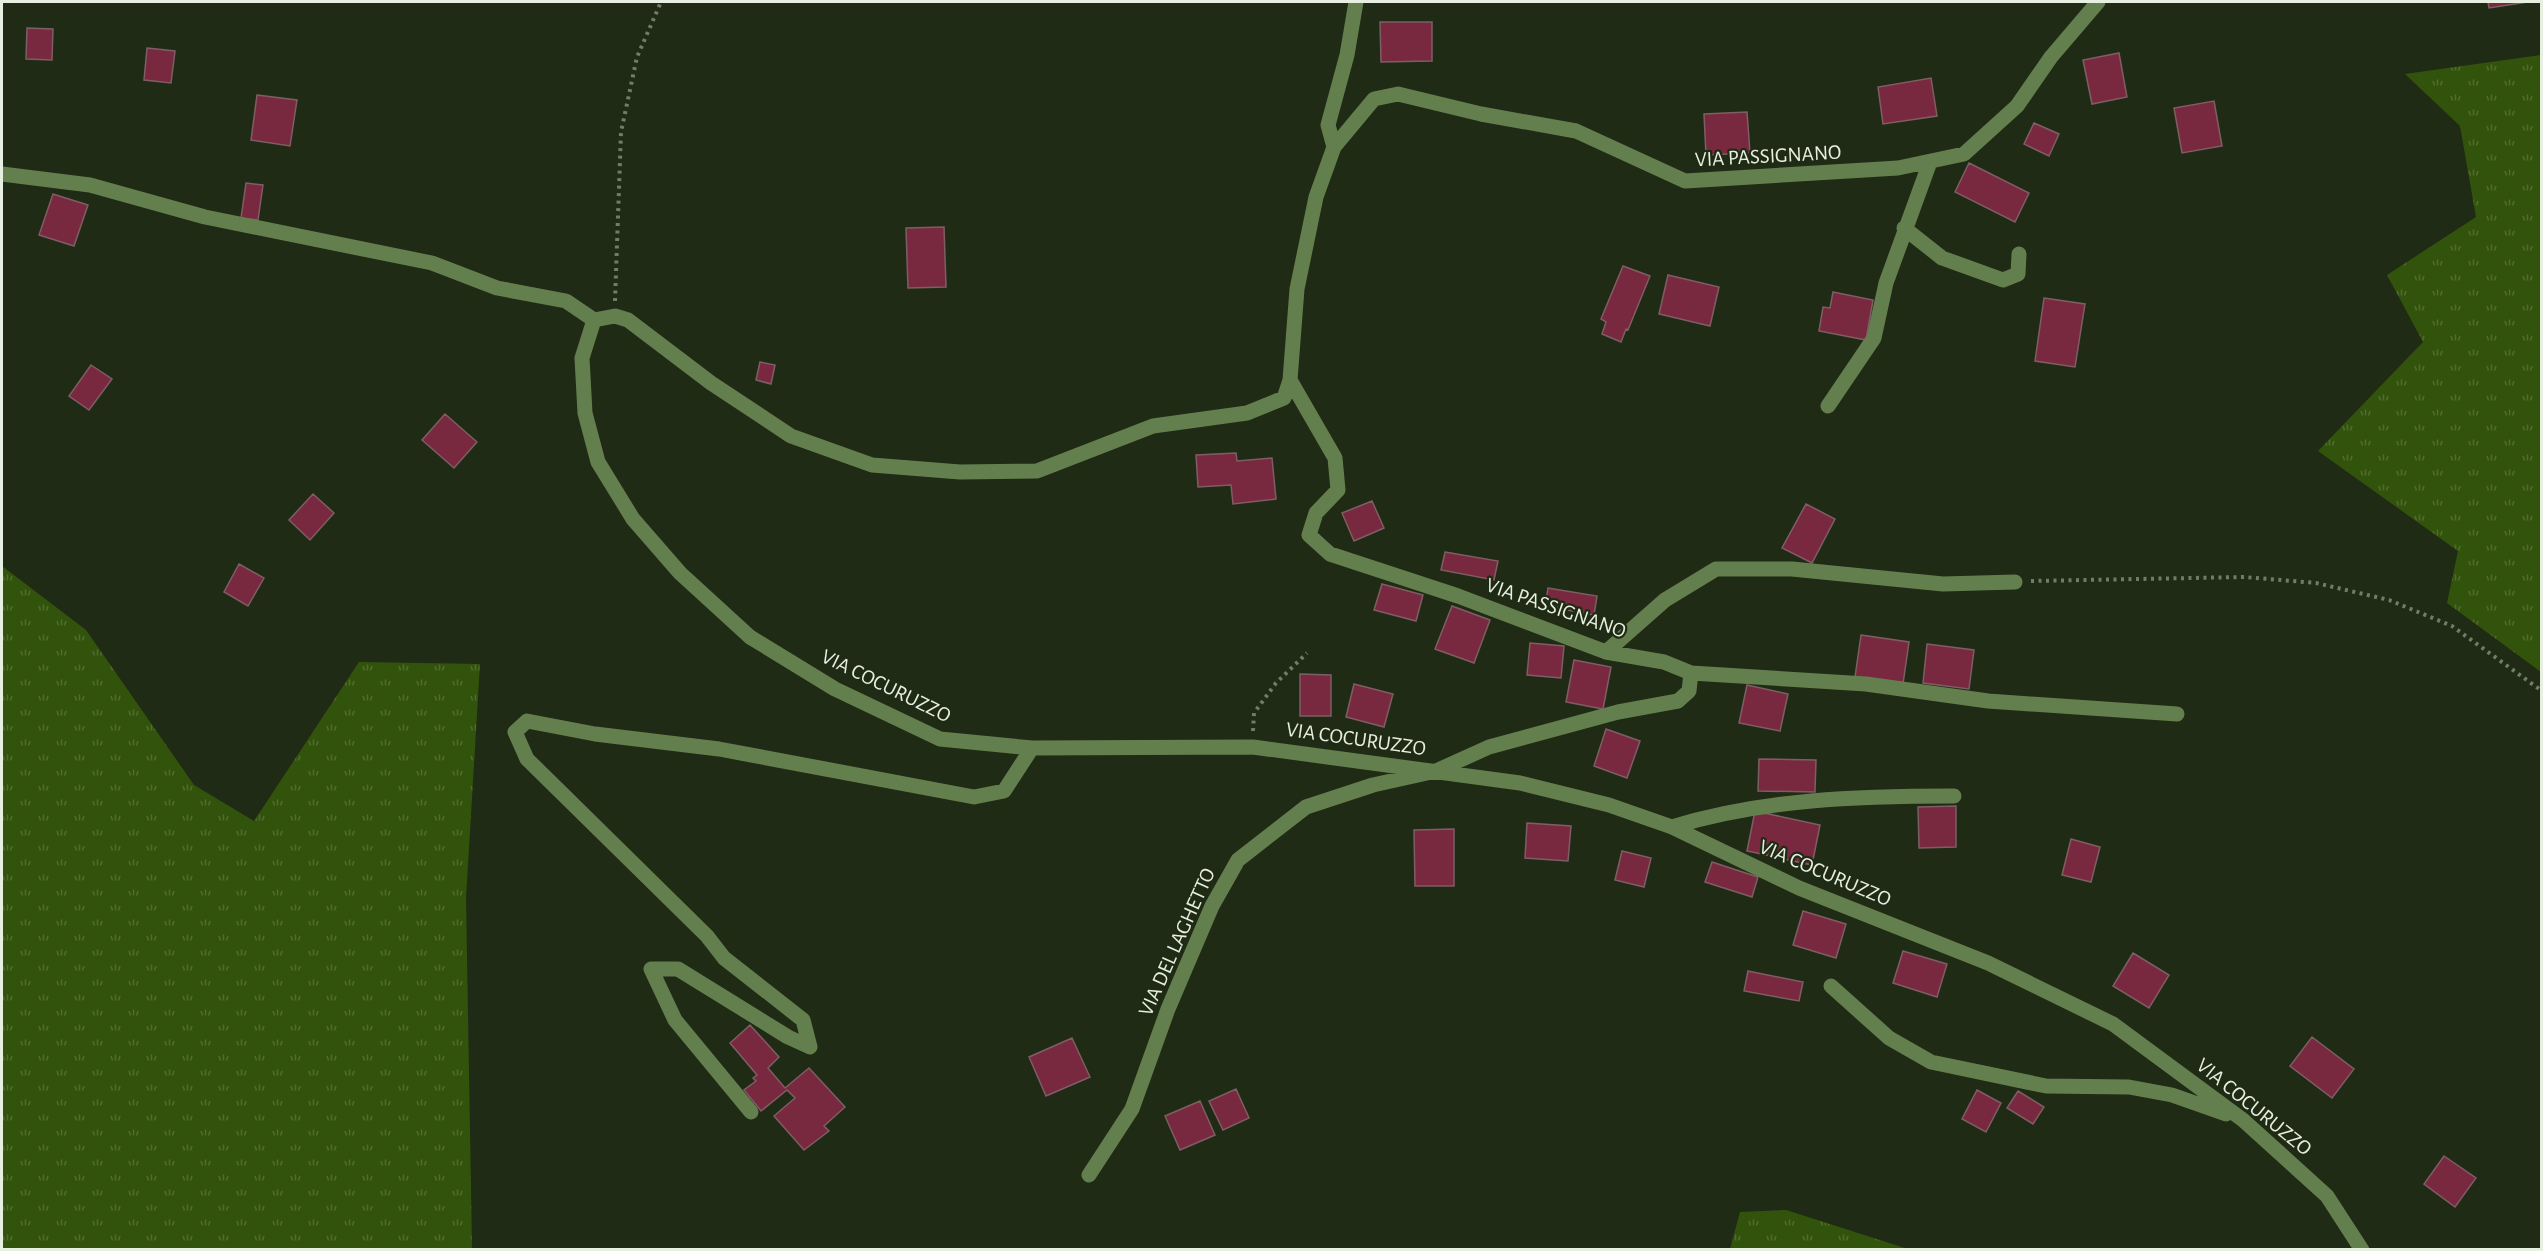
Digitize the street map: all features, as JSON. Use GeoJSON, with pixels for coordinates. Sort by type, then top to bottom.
{"type":"FeatureCollection","features":[{"type":"Feature","properties":{"kind":"street"},"geometry":{"type":"LineString","coordinates":[[2,174],[90,185],[206,217],[432,263],[497,288],[566,301],[594,320],[615,316],[628,320],[711,383],[791,436],[872,465],[960,472],[1037,471],[1153,426],[1247,413],[1284,398],[1290,380],[1297,289],[1316,197],[1334,147],[1328,125],[1347,56],[1356,2]]}},
{"type":"Feature","properties":{"kind":"street","name":"VIA PASSIGNANO"},"geometry":{"type":"LineString","coordinates":[[1334,147],[1374,99],[1398,94],[1481,114],[1576,131],[1685,181],[1887,169],[1930,162],[1964,154],[2017,106],[2051,57],[2098,2]]}},
{"type":"Feature","properties":{"kind":"street"},"geometry":{"type":"LineString","coordinates":[[1828,406],[1874,338],[1886,283],[1904,228],[1930,162]]}},
{"type":"Feature","properties":{"kind":"street"},"geometry":{"type":"LineString","coordinates":[[1904,228],[1942,258],[2003,280],[2018,274],[2019,255]]}},
{"type":"Feature","properties":{"kind":"street","name":"VIA COCURUZZO"},"geometry":{"type":"LineString","coordinates":[[594,320],[582,358],[585,412],[598,462],[633,519],[680,573],[750,637],[835,689],[940,739],[1032,748],[1252,747],[1531,786],[1609,805],[1672,827],[1800,888],[1988,963],[2113,1024],[2243,1120],[2327,1196],[2362,1250]]}},
{"type":"Feature","properties":{"kind":"street","name":"VIA PASSIGNANO"},"geometry":{"type":"LineString","coordinates":[[1290,380],[1335,458],[1338,490],[1316,513],[1309,535],[1330,554],[1458,596],[1606,652],[1664,662],[1691,673],[1866,684],[1988,701],[2177,714]]}},
{"type":"Feature","properties":{"kind":"street"},"geometry":{"type":"LineString","coordinates":[[1606,652],[1665,600],[1716,569],[1792,569],[1943,584],[2015,582]]}},
{"type":"Feature","properties":{"kind":"street"},"geometry":{"type":"LineString","coordinates":[[1436,771],[1489,747],[1618,712],[1678,701],[1689,691],[1691,673]]}},
{"type":"Feature","properties":{"kind":"street"},"geometry":{"type":"LineString","coordinates":[[752,1112],[675,1020],[651,969],[678,969],[788,1037],[810,1047],[803,1020],[724,958],[707,936],[527,759],[514,732],[527,721],[595,734],[719,749],[974,797],[1004,791],[1032,748]]}},
{"type":"Feature","properties":{"kind":"street","name":"VIA DEL LAGHETTO"},"geometry":{"type":"LineString","coordinates":[[1089,1175],[1132,1108],[1168,1009],[1194,947],[1212,906],[1238,860],[1306,807],[1373,785],[1436,771]]}},
{"type":"Feature","properties":{"kind":"street"},"geometry":{"type":"LineString","coordinates":[[1672,827],[1705,817],[1762,806],[1891,796],[1954,796]]}},
{"type":"Feature","properties":{"kind":"street"},"geometry":{"type":"LineString","coordinates":[[1831,986],[1889,1038],[1931,1062],[2046,1086],[2140,1089],[2172,1095],[2243,1120]]}},
{"type":"Feature","properties":{"kind":"path"},"geometry":{"type":"LineString","coordinates":[[615,316],[621,132],[637,57],[661,2]]}},
{"type":"Feature","properties":{"kind":"path"},"geometry":{"type":"LineString","coordinates":[[2015,582],[2244,577],[2316,583],[2389,600],[2452,626],[2541,691]]}},
{"type":"Feature","properties":{"kind":"path"},"geometry":{"type":"LineString","coordinates":[[1252,747],[1254,713],[1276,683],[1307,653]]}},
{"type":"Feature","properties":{"kind":"green space"},"geometry":{"type":"Polygon","coordinates":[[[2542,55],[2541,672],[2447,603],[2458,551],[2318,451],[2423,342],[2387,275],[2476,217],[2460,126],[2405,74],[2542,55]]]}},
{"type":"Feature","properties":{"kind":"green space"},"geometry":{"type":"Polygon","coordinates":[[[2,566],[86,630],[194,785],[254,821],[359,662],[480,664],[466,898],[472,1249],[2,1249],[2,566]]]}},
{"type":"Feature","properties":{"kind":"green space"},"geometry":{"type":"Polygon","coordinates":[[[1786,1210],[1908,1249],[1730,1249],[1740,1212],[1786,1210]]]}},
{"type":"Feature","properties":{"kind":"building"},"geometry":{"type":"Polygon","coordinates":[[[2488,2],[2528,2],[2489,8],[2488,2]]]}},
{"type":"Feature","properties":{"kind":"building"},"geometry":{"type":"Polygon","coordinates":[[[1380,22],[1432,22],[1432,61],[1381,62],[1380,22]]]}},
{"type":"Feature","properties":{"kind":"building"},"geometry":{"type":"Polygon","coordinates":[[[27,28],[53,29],[52,60],[26,59],[27,28]]]}},
{"type":"Feature","properties":{"kind":"building"},"geometry":{"type":"Polygon","coordinates":[[[147,48],[175,51],[171,83],[144,80],[147,48]]]}},
{"type":"Feature","properties":{"kind":"building"},"geometry":{"type":"Polygon","coordinates":[[[2119,53],[2127,97],[2092,104],[2083,60],[2119,53]]]}},
{"type":"Feature","properties":{"kind":"building"},"geometry":{"type":"Polygon","coordinates":[[[1931,78],[1937,116],[1883,124],[1878,87],[1931,78]]]}},
{"type":"Feature","properties":{"kind":"building"},"geometry":{"type":"Polygon","coordinates":[[[257,95],[297,100],[290,146],[251,140],[257,95]]]}},
{"type":"Feature","properties":{"kind":"building"},"geometry":{"type":"Polygon","coordinates":[[[2214,101],[2222,146],[2182,153],[2174,108],[2214,101]]]}},
{"type":"Feature","properties":{"kind":"building"},"geometry":{"type":"Polygon","coordinates":[[[1747,112],[1750,153],[1706,155],[1704,114],[1747,112]]]}},
{"type":"Feature","properties":{"kind":"building"},"geometry":{"type":"Polygon","coordinates":[[[2034,123],[2059,134],[2049,156],[2024,144],[2034,123]]]}},
{"type":"Feature","properties":{"kind":"building"},"geometry":{"type":"Polygon","coordinates":[[[1969,163],[2029,193],[2015,222],[1955,192],[1969,163]]]}},
{"type":"Feature","properties":{"kind":"building"},"geometry":{"type":"Polygon","coordinates":[[[246,183],[263,185],[258,220],[241,218],[246,183]]]}},
{"type":"Feature","properties":{"kind":"building"},"geometry":{"type":"Polygon","coordinates":[[[53,194],[88,205],[74,246],[39,235],[53,194]]]}},
{"type":"Feature","properties":{"kind":"building"},"geometry":{"type":"Polygon","coordinates":[[[944,227],[946,287],[908,288],[906,228],[944,227]]]}},
{"type":"Feature","properties":{"kind":"building"},"geometry":{"type":"Polygon","coordinates":[[[1623,266],[1650,276],[1621,342],[1602,334],[1606,322],[1601,319],[1623,266]]]}},
{"type":"Feature","properties":{"kind":"building"},"geometry":{"type":"Polygon","coordinates":[[[1668,275],[1719,287],[1710,326],[1659,314],[1668,275]]]}},
{"type":"Feature","properties":{"kind":"building"},"geometry":{"type":"Polygon","coordinates":[[[1833,292],[1873,300],[1866,340],[1819,331],[1823,307],[1830,308],[1833,292]]]}},
{"type":"Feature","properties":{"kind":"building"},"geometry":{"type":"Polygon","coordinates":[[[2044,298],[2085,304],[2075,367],[2035,361],[2044,298]]]}},
{"type":"Feature","properties":{"kind":"building"},"geometry":{"type":"Polygon","coordinates":[[[760,362],[775,365],[771,384],[756,380],[760,362]]]}},
{"type":"Feature","properties":{"kind":"building"},"geometry":{"type":"Polygon","coordinates":[[[91,365],[112,379],[89,410],[69,396],[91,365]]]}},
{"type":"Feature","properties":{"kind":"building"},"geometry":{"type":"Polygon","coordinates":[[[445,414],[477,442],[454,468],[422,440],[445,414]]]}},
{"type":"Feature","properties":{"kind":"building"},"geometry":{"type":"Polygon","coordinates":[[[1236,453],[1237,461],[1272,458],[1276,499],[1233,504],[1231,485],[1198,487],[1196,455],[1236,453]]]}},
{"type":"Feature","properties":{"kind":"building"},"geometry":{"type":"Polygon","coordinates":[[[313,494],[334,513],[310,540],[289,520],[313,494]]]}},
{"type":"Feature","properties":{"kind":"building"},"geometry":{"type":"Polygon","coordinates":[[[1372,501],[1384,528],[1354,541],[1342,513],[1372,501]]]}},
{"type":"Feature","properties":{"kind":"building"},"geometry":{"type":"Polygon","coordinates":[[[1806,504],[1835,519],[1812,563],[1782,548],[1806,504]]]}},
{"type":"Feature","properties":{"kind":"building"},"geometry":{"type":"Polygon","coordinates":[[[1445,552],[1498,561],[1494,580],[1441,570],[1445,552]]]}},
{"type":"Feature","properties":{"kind":"building"},"geometry":{"type":"Polygon","coordinates":[[[239,564],[264,578],[248,606],[224,592],[239,564]]]}},
{"type":"Feature","properties":{"kind":"building"},"geometry":{"type":"Polygon","coordinates":[[[1382,584],[1423,595],[1416,621],[1374,610],[1382,584]]]}},
{"type":"Feature","properties":{"kind":"building"},"geometry":{"type":"Polygon","coordinates":[[[1548,588],[1597,596],[1594,615],[1545,606],[1548,588]]]}},
{"type":"Feature","properties":{"kind":"building"},"geometry":{"type":"Polygon","coordinates":[[[1452,606],[1490,620],[1474,663],[1435,649],[1452,606]]]}},
{"type":"Feature","properties":{"kind":"building"},"geometry":{"type":"Polygon","coordinates":[[[1861,635],[1909,642],[1903,684],[1855,677],[1861,635]]]}},
{"type":"Feature","properties":{"kind":"building"},"geometry":{"type":"Polygon","coordinates":[[[1530,643],[1564,646],[1561,678],[1527,675],[1530,643]]]}},
{"type":"Feature","properties":{"kind":"building"},"geometry":{"type":"Polygon","coordinates":[[[1927,644],[1974,650],[1969,689],[1923,683],[1927,644]]]}},
{"type":"Feature","properties":{"kind":"building"},"geometry":{"type":"Polygon","coordinates":[[[1574,660],[1611,667],[1603,709],[1566,702],[1574,660]]]}},
{"type":"Feature","properties":{"kind":"building"},"geometry":{"type":"Polygon","coordinates":[[[1300,674],[1331,675],[1331,716],[1300,716],[1300,674]]]}},
{"type":"Feature","properties":{"kind":"building"},"geometry":{"type":"Polygon","coordinates":[[[1354,684],[1393,694],[1384,727],[1346,717],[1354,684]]]}},
{"type":"Feature","properties":{"kind":"building"},"geometry":{"type":"Polygon","coordinates":[[[1747,685],[1788,694],[1780,731],[1739,723],[1747,685]]]}},
{"type":"Feature","properties":{"kind":"building"},"geometry":{"type":"Polygon","coordinates":[[[1606,729],[1640,741],[1627,778],[1594,766],[1606,729]]]}},
{"type":"Feature","properties":{"kind":"building"},"geometry":{"type":"Polygon","coordinates":[[[1759,759],[1816,760],[1815,792],[1758,791],[1759,759]]]}},
{"type":"Feature","properties":{"kind":"building"},"geometry":{"type":"Polygon","coordinates":[[[1956,806],[1956,847],[1919,848],[1918,807],[1956,806]]]}},
{"type":"Feature","properties":{"kind":"building"},"geometry":{"type":"Polygon","coordinates":[[[1755,811],[1820,825],[1812,865],[1747,851],[1755,811]]]}},
{"type":"Feature","properties":{"kind":"building"},"geometry":{"type":"Polygon","coordinates":[[[1527,823],[1571,826],[1568,861],[1525,858],[1527,823]]]}},
{"type":"Feature","properties":{"kind":"building"},"geometry":{"type":"Polygon","coordinates":[[[1454,829],[1454,886],[1415,886],[1414,830],[1454,829]]]}},
{"type":"Feature","properties":{"kind":"building"},"geometry":{"type":"Polygon","coordinates":[[[2071,839],[2100,847],[2091,882],[2062,875],[2071,839]]]}},
{"type":"Feature","properties":{"kind":"building"},"geometry":{"type":"Polygon","coordinates":[[[1622,851],[1651,858],[1644,887],[1615,880],[1622,851]]]}},
{"type":"Feature","properties":{"kind":"building"},"geometry":{"type":"Polygon","coordinates":[[[1712,862],[1758,877],[1752,897],[1705,882],[1712,862]]]}},
{"type":"Feature","properties":{"kind":"building"},"geometry":{"type":"Polygon","coordinates":[[[1803,911],[1846,924],[1836,958],[1793,945],[1803,911]]]}},
{"type":"Feature","properties":{"kind":"building"},"geometry":{"type":"Polygon","coordinates":[[[1903,951],[1947,964],[1937,997],[1893,983],[1903,951]]]}},
{"type":"Feature","properties":{"kind":"building"},"geometry":{"type":"Polygon","coordinates":[[[2133,953],[2169,975],[2149,1008],[2113,986],[2133,953]]]}},
{"type":"Feature","properties":{"kind":"building"},"geometry":{"type":"Polygon","coordinates":[[[1748,971],[1803,982],[1799,1001],[1744,991],[1748,971]]]}},
{"type":"Feature","properties":{"kind":"building"},"geometry":{"type":"Polygon","coordinates":[[[750,1025],[779,1057],[768,1068],[785,1088],[809,1068],[845,1107],[824,1126],[829,1131],[804,1150],[774,1116],[795,1098],[787,1090],[761,1111],[744,1090],[756,1081],[753,1078],[757,1075],[730,1043],[750,1025]]]}},
{"type":"Feature","properties":{"kind":"building"},"geometry":{"type":"Polygon","coordinates":[[[2312,1037],[2354,1069],[2332,1098],[2290,1066],[2312,1037]]]}},
{"type":"Feature","properties":{"kind":"building"},"geometry":{"type":"Polygon","coordinates":[[[1072,1038],[1090,1077],[1046,1096],[1029,1057],[1072,1038]]]}},
{"type":"Feature","properties":{"kind":"building"},"geometry":{"type":"Polygon","coordinates":[[[1236,1089],[1249,1118],[1223,1130],[1209,1101],[1236,1089]]]}},
{"type":"Feature","properties":{"kind":"building"},"geometry":{"type":"Polygon","coordinates":[[[1977,1090],[2001,1103],[1986,1132],[1962,1119],[1977,1090]]]}},
{"type":"Feature","properties":{"kind":"building"},"geometry":{"type":"Polygon","coordinates":[[[2018,1091],[2044,1107],[2033,1124],[2007,1108],[2018,1091]]]}},
{"type":"Feature","properties":{"kind":"building"},"geometry":{"type":"Polygon","coordinates":[[[1200,1101],[1215,1135],[1180,1150],[1165,1116],[1200,1101]]]}},
{"type":"Feature","properties":{"kind":"building"},"geometry":{"type":"Polygon","coordinates":[[[2444,1156],[2476,1178],[2455,1207],[2424,1184],[2444,1156]]]}}]}
